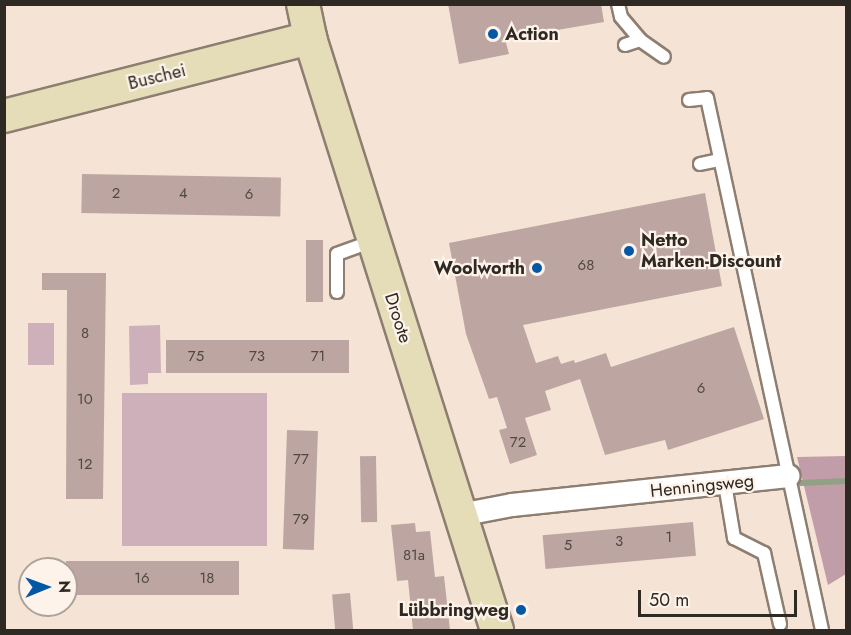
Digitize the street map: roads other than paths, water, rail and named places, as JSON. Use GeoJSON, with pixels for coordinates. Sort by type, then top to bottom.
{"type":"FeatureCollection","features":[{"type":"Feature","properties":{"kind":"street","name":"Droote"},"geometry":{"type":"LineString","coordinates":[[303,4],[310,38],[497,630]]}},
{"type":"Feature","properties":{"kind":"street","name":"Buschei"},"geometry":{"type":"LineString","coordinates":[[4,116],[310,38]]}},
{"type":"Feature","properties":{"kind":"street","name":"Henningsweg"},"geometry":{"type":"LineString","coordinates":[[460,515],[512,505],[788,476]]}},
{"type":"Feature","properties":{"kind":"lane"},"geometry":{"type":"LineString","coordinates":[[618,4],[621,17],[639,40],[664,57]]}},
{"type":"Feature","properties":{"kind":"lane"},"geometry":{"type":"LineString","coordinates":[[626,45],[639,40]]}},
{"type":"Feature","properties":{"kind":"lane"},"geometry":{"type":"LineString","coordinates":[[689,100],[707,98],[822,630]]}},
{"type":"Feature","properties":{"kind":"lane"},"geometry":{"type":"LineString","coordinates":[[700,164],[719,160]]}},
{"type":"Feature","properties":{"kind":"lane"},"geometry":{"type":"LineString","coordinates":[[337,292],[337,254],[373,241]]}},
{"type":"Feature","properties":{"kind":"lane"},"geometry":{"type":"LineString","coordinates":[[725,483],[734,538],[764,553],[780,624]]}},
{"type":"Feature","properties":{"kind":"waterway"},"geometry":{"type":"LineString","coordinates":[[800,483],[846,481]]}},
{"type":"Feature","properties":{"kind":"place","name":"Action"},"geometry":{"type":"Point","coordinates":[493,34]}},
{"type":"Feature","properties":{"kind":"place","name":"Netto Marken-Discount"},"geometry":{"type":"Point","coordinates":[629,251]}},
{"type":"Feature","properties":{"kind":"place","name":"Woolworth"},"geometry":{"type":"Point","coordinates":[537,268]}},
{"type":"Feature","properties":{"kind":"place","name":"Lübbringweg"},"geometry":{"type":"Point","coordinates":[521,610]}}]}
